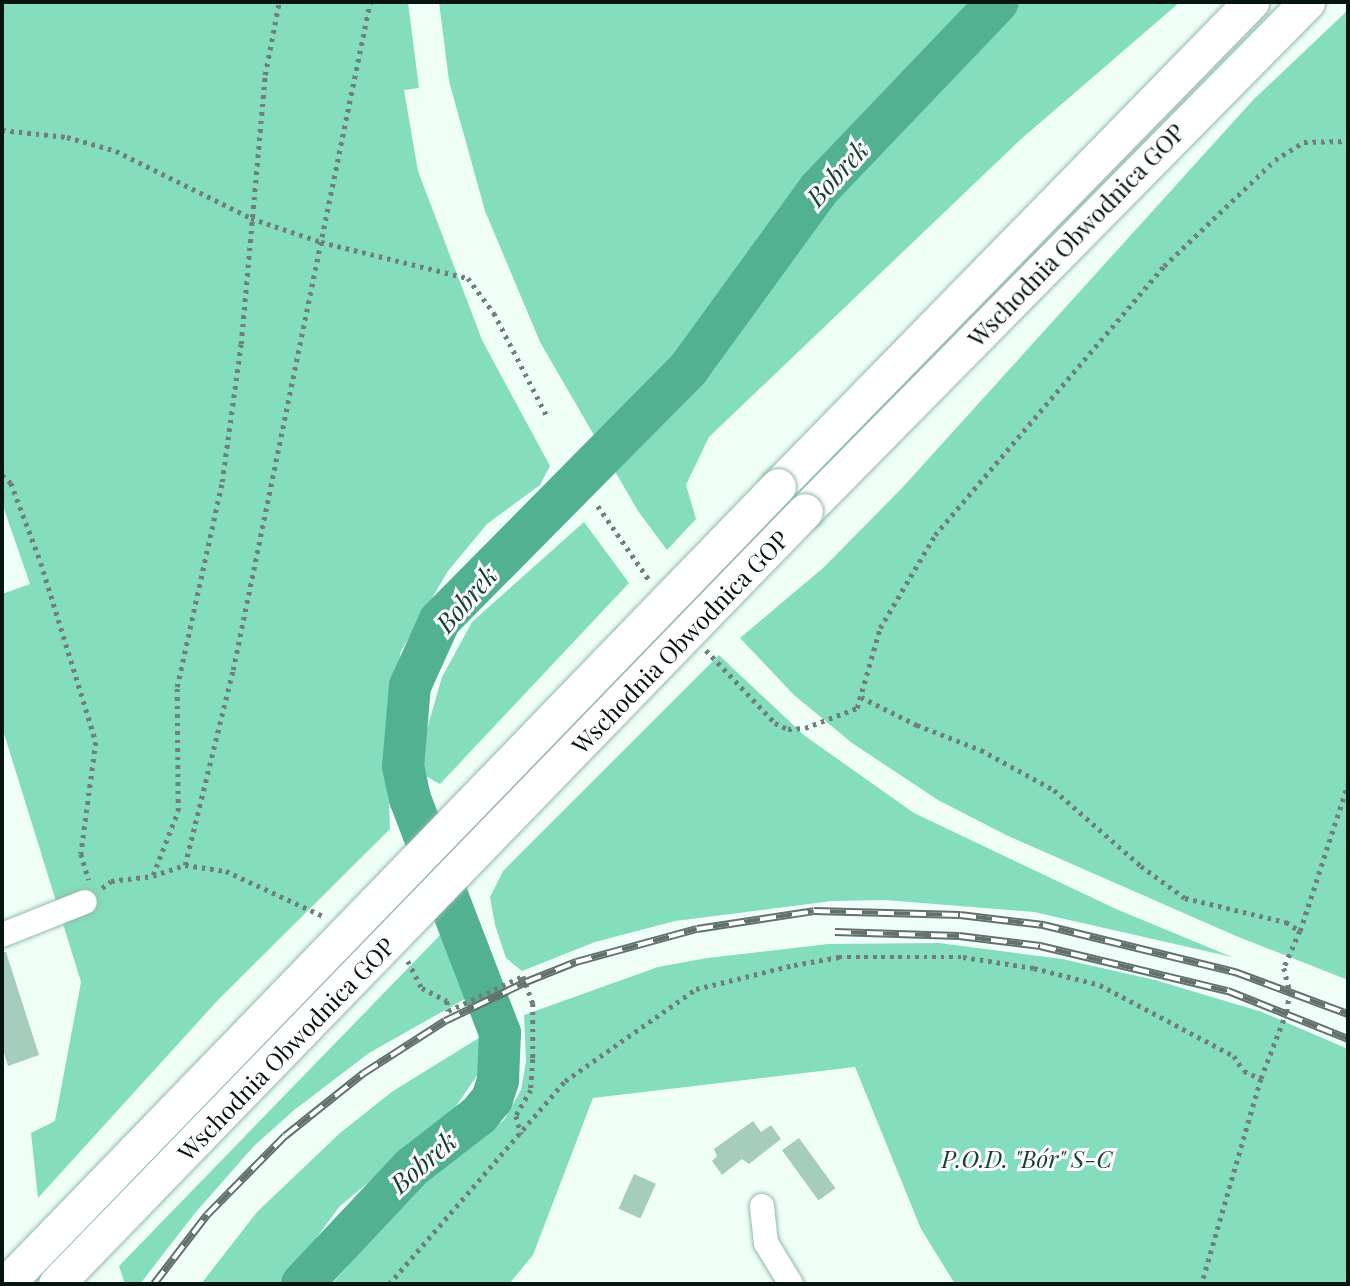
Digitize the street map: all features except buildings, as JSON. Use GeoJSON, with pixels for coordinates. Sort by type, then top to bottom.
{"type":"FeatureCollection","features":[{"type":"Feature","properties":{"kind":"highway","name":"Wschodnia Obwodnica GOP"},"geometry":{"type":"LineString","coordinates":[[6,1284],[778,486],[1251,2]]}},
{"type":"Feature","properties":{"kind":"highway","name":"Wschodnia Obwodnica GOP"},"geometry":{"type":"LineString","coordinates":[[56,1284],[806,511],[1307,2]]}},
{"type":"Feature","properties":{"kind":"lane"},"geometry":{"type":"LineString","coordinates":[[2,935],[85,902]]}},
{"type":"Feature","properties":{"kind":"lane"},"geometry":{"type":"LineString","coordinates":[[762,1206],[766,1243],[791,1284]]}},
{"type":"Feature","properties":{"kind":"path"},"geometry":{"type":"LineString","coordinates":[[153,876],[178,811],[177,687],[222,482],[241,344],[265,75],[279,2]]}},
{"type":"Feature","properties":{"kind":"path"},"geometry":{"type":"LineString","coordinates":[[185,865],[230,683],[370,2]]}},
{"type":"Feature","properties":{"kind":"path"},"geometry":{"type":"LineString","coordinates":[[2,130],[68,137],[116,151],[251,218],[321,242],[468,278],[494,313],[548,418]]}},
{"type":"Feature","properties":{"kind":"path"},"geometry":{"type":"LineString","coordinates":[[707,650],[775,723],[788,729],[805,728],[857,708],[880,628],[935,535],[1164,266],[1275,160],[1304,142],[1348,141]]}},
{"type":"Feature","properties":{"kind":"path"},"geometry":{"type":"LineString","coordinates":[[2,475],[15,492],[41,563],[96,742],[81,854],[89,881],[85,902]]}},
{"type":"Feature","properties":{"kind":"path"},"geometry":{"type":"LineString","coordinates":[[861,696],[917,726],[981,750],[1054,790],[1141,866],[1185,898],[1286,922],[1300,931]]}},
{"type":"Feature","properties":{"kind":"path"},"geometry":{"type":"LineString","coordinates":[[1202,1284],[1261,1079],[1287,1012],[1290,992],[1284,968],[1300,931],[1348,783]]}},
{"type":"Feature","properties":{"kind":"path"},"geometry":{"type":"LineString","coordinates":[[85,902],[111,881],[153,876],[185,865],[226,871],[328,919]]}},
{"type":"Feature","properties":{"kind":"path"},"geometry":{"type":"LineString","coordinates":[[396,955],[408,961],[422,988],[447,1001],[448,1011],[523,976],[533,1003],[533,1059],[531,1090],[516,1116],[521,1134]]}},
{"type":"Feature","properties":{"kind":"path"},"geometry":{"type":"LineString","coordinates":[[388,1284],[565,1081],[696,989],[839,957],[963,957],[1034,968],[1100,985],[1234,1056],[1244,1071],[1261,1079]]}},
{"type":"Feature","properties":{"kind":"green space"},"geometry":{"type":"Polygon","coordinates":[[[2,2],[408,2],[419,88],[404,90],[418,171],[482,340],[550,466],[540,485],[487,524],[448,571],[401,651],[386,732],[390,829],[218,1000],[38,1198],[31,1133],[55,1121],[81,982],[2,727],[2,594],[30,584],[2,503],[2,2]]]}},
{"type":"Feature","properties":{"kind":"green space"},"geometry":{"type":"Polygon","coordinates":[[[439,2],[1180,2],[1020,140],[709,437],[686,485],[696,519],[667,550],[638,511],[540,342],[485,211],[449,81],[439,2]]]}},
{"type":"Feature","properties":{"kind":"green space"},"geometry":{"type":"Polygon","coordinates":[[[1348,10],[1348,980],[1236,936],[1006,835],[938,800],[852,743],[794,695],[740,638],[823,568],[902,488],[1253,100],[1348,10]]]}},
{"type":"Feature","properties":{"kind":"green space"},"geometry":{"type":"Polygon","coordinates":[[[584,522],[629,583],[440,784],[422,774],[423,743],[442,677],[472,622],[584,522]]]}},
{"type":"Feature","properties":{"kind":"green space"},"geometry":{"type":"Polygon","coordinates":[[[719,655],[805,736],[914,813],[1116,909],[1232,957],[1034,912],[885,900],[832,901],[675,921],[595,942],[522,971],[506,958],[495,925],[490,897],[503,871],[719,655]]]}},
{"type":"Feature","properties":{"kind":"green space"},"geometry":{"type":"Polygon","coordinates":[[[444,931],[470,996],[369,1053],[293,1111],[254,1146],[195,1213],[140,1284],[125,1284],[119,1266],[444,931]]]}},
{"type":"Feature","properties":{"kind":"green space","name":"P.O.D. \"Bór\" S-C"},"geometry":{"type":"Polygon","coordinates":[[[939,943],[1062,959],[1155,980],[1262,1012],[1348,1049],[1348,1284],[955,1284],[921,1229],[855,1067],[593,1098],[533,1255],[509,1284],[332,1284],[419,1184],[504,1120],[521,1090],[526,1061],[524,1015],[658,967],[707,958],[828,944],[939,943]]]}},
{"type":"Feature","properties":{"kind":"green space"},"geometry":{"type":"Polygon","coordinates":[[[482,1036],[485,1064],[452,1112],[339,1207],[283,1284],[201,1284],[257,1212],[340,1133],[393,1091],[482,1036]]]}},
{"type":"Feature","properties":{"kind":"waterway","name":"Bobrek"},"geometry":{"type":"LineString","coordinates":[[302,1284],[412,1167],[479,1115],[492,1099],[498,1080],[500,1033],[410,799],[403,767],[410,686],[440,620],[689,368],[820,188],[998,2]]}},
{"type":"Feature","properties":{"kind":"railway"},"geometry":{"type":"LineString","coordinates":[[154,1284],[207,1215],[285,1136],[364,1073],[445,1021],[526,982],[576,962],[697,929],[814,911],[960,915],[1043,925],[1235,972],[1348,1014]]}},
{"type":"Feature","properties":{"kind":"railway"},"geometry":{"type":"LineString","coordinates":[[835,932],[959,936],[1040,946],[1228,991],[1348,1039]]}}]}
